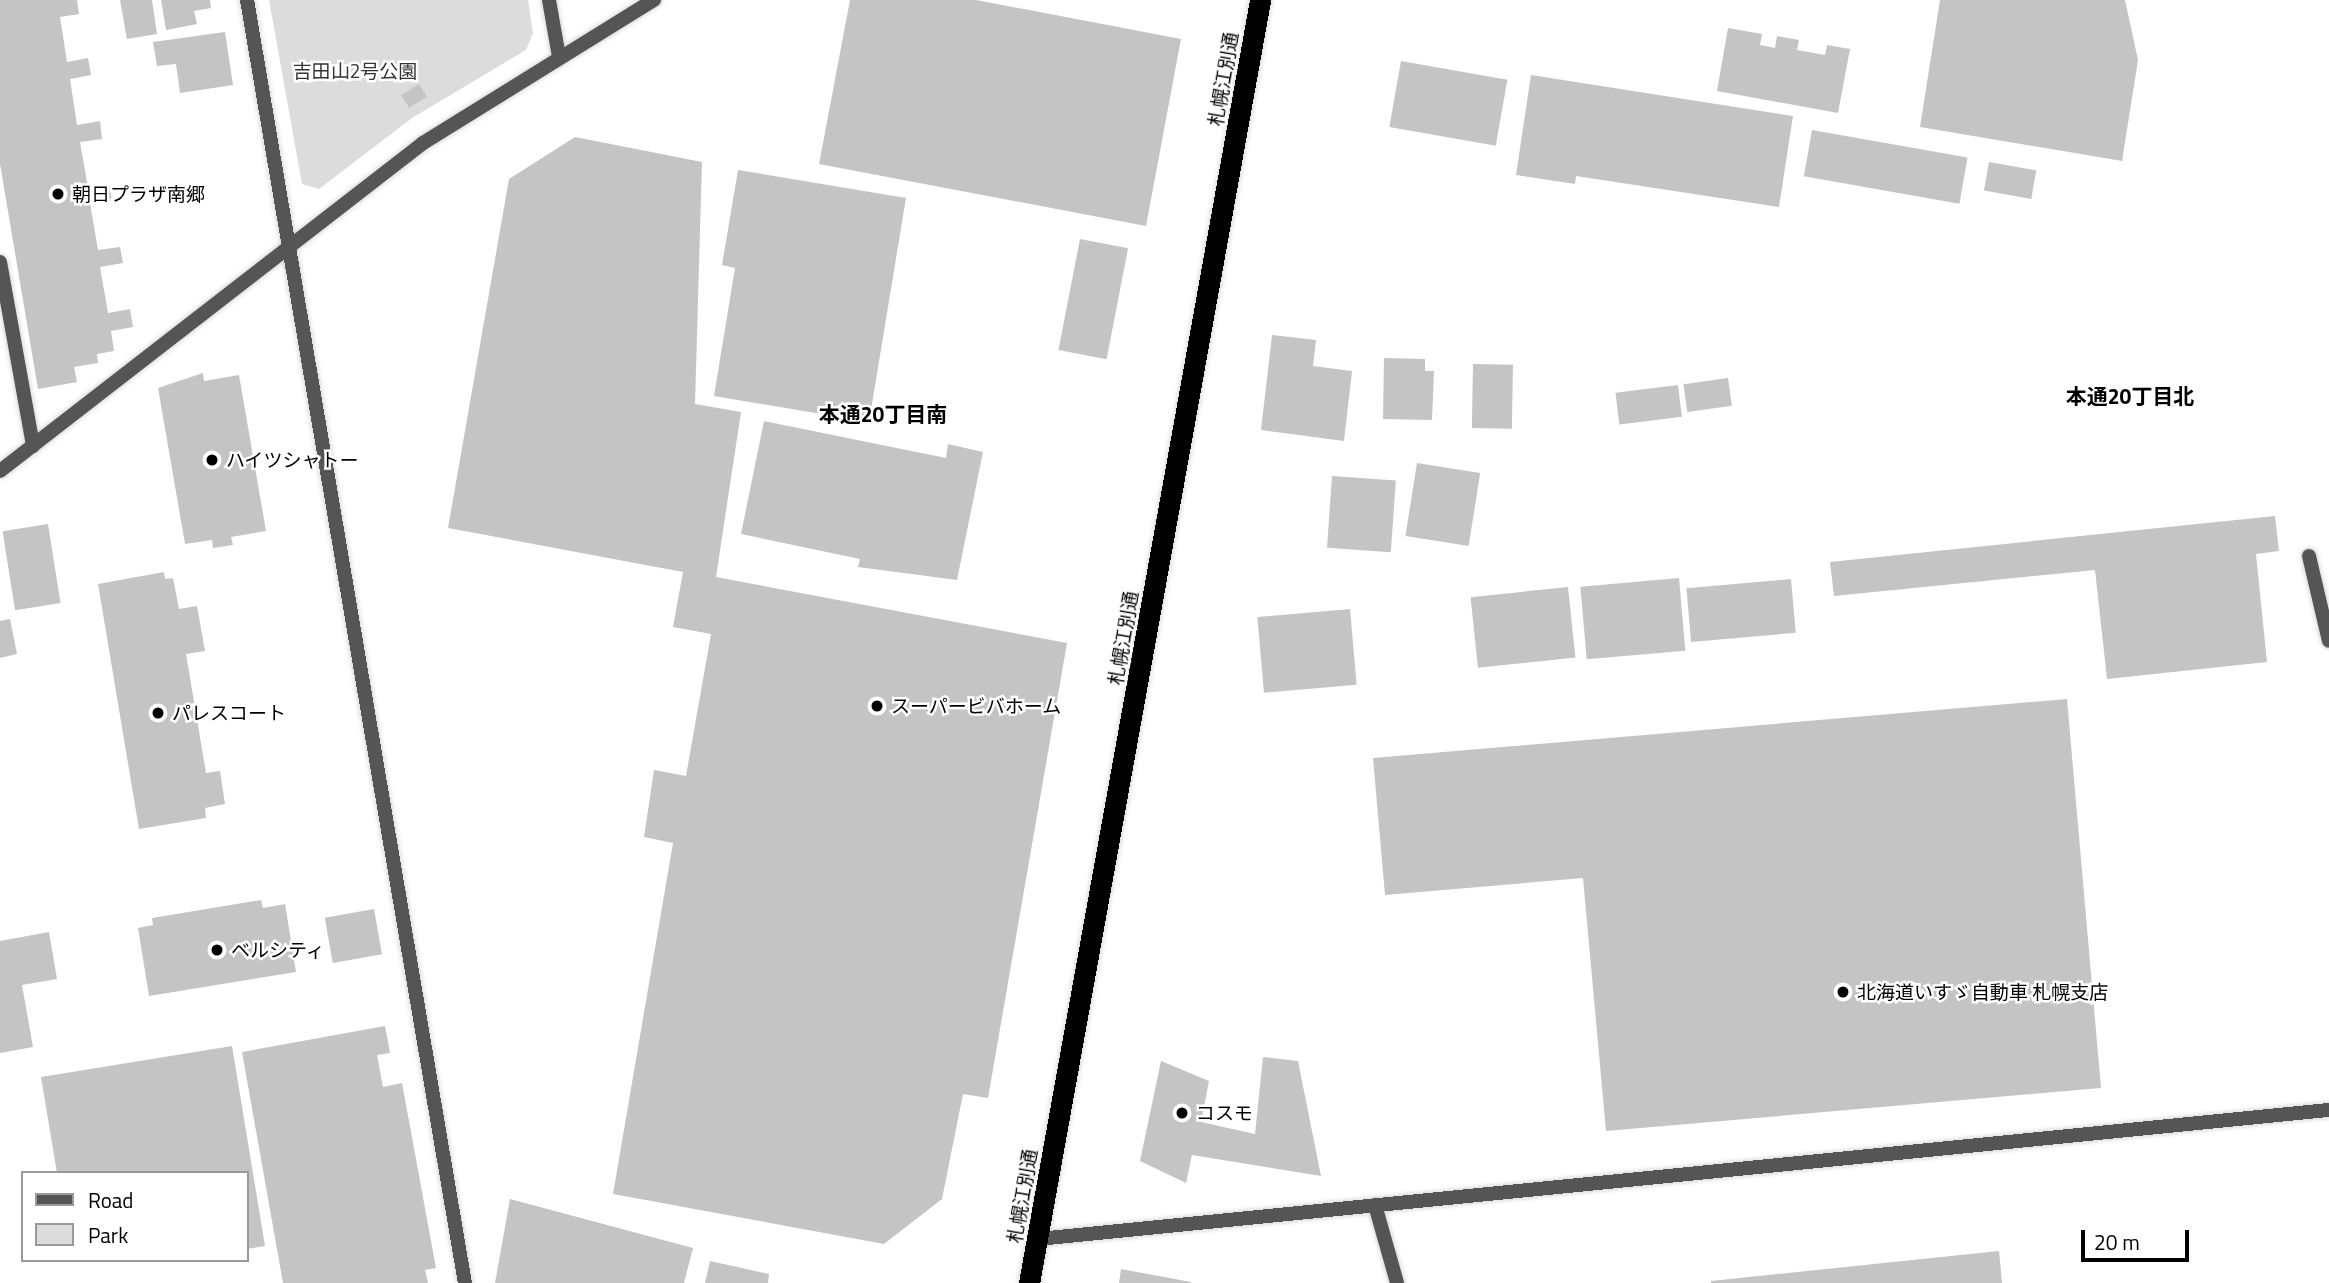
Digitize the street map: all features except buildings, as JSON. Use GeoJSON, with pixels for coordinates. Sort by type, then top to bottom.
{"type":"FeatureCollection","features":[{"type":"Feature","properties":{"kind":"highway","name":"札幌江別通"},"geometry":{"type":"LineString","coordinates":[[1029,1283],[1260,0]]}},
{"type":"Feature","properties":{"kind":"street"},"geometry":{"type":"LineString","coordinates":[[247,0],[465,1283]]}},
{"type":"Feature","properties":{"kind":"street"},"geometry":{"type":"LineString","coordinates":[[548,0],[559,57]]}},
{"type":"Feature","properties":{"kind":"street"},"geometry":{"type":"LineString","coordinates":[[0,471],[423,143],[654,0]]}},
{"type":"Feature","properties":{"kind":"street"},"geometry":{"type":"LineString","coordinates":[[0,262],[33,446]]}},
{"type":"Feature","properties":{"kind":"street"},"geometry":{"type":"LineString","coordinates":[[2309,556],[2329,641]]}},
{"type":"Feature","properties":{"kind":"street"},"geometry":{"type":"LineString","coordinates":[[1038,1239],[2329,1110]]}},
{"type":"Feature","properties":{"kind":"street"},"geometry":{"type":"LineString","coordinates":[[1375,1205],[1396,1283]]}},
{"type":"Feature","properties":{"kind":"green space","name":"吉田山2号公園"},"geometry":{"type":"Polygon","coordinates":[[[269,0],[528,0],[533,33],[526,50],[412,118],[319,189],[302,184],[269,0]]]}},
{"type":"Feature","properties":{"kind":"place","name":"朝日プラザ南郷"},"geometry":{"type":"Point","coordinates":[58,194]}},
{"type":"Feature","properties":{"kind":"place","name":"ハイツシャトー"},"geometry":{"type":"Point","coordinates":[212,460]}},
{"type":"Feature","properties":{"kind":"place","name":"スーパービバホーム"},"geometry":{"type":"Point","coordinates":[877,706]}},
{"type":"Feature","properties":{"kind":"place","name":"パレスコート"},"geometry":{"type":"Point","coordinates":[158,713]}},
{"type":"Feature","properties":{"kind":"place","name":"ベルシティ"},"geometry":{"type":"Point","coordinates":[217,950]}},
{"type":"Feature","properties":{"kind":"place","name":"北海道いすゞ自動車 札幌支店"},"geometry":{"type":"Point","coordinates":[1843,992]}},
{"type":"Feature","properties":{"kind":"place","name":"コスモ"},"geometry":{"type":"Point","coordinates":[1182,1113]}},
{"type":"Feature","properties":{"kind":"district","name":"本通20丁目北"},"geometry":{"type":"Point","coordinates":[2130,396]}},
{"type":"Feature","properties":{"kind":"district","name":"本通20丁目南"},"geometry":{"type":"Point","coordinates":[883,414]}}]}
